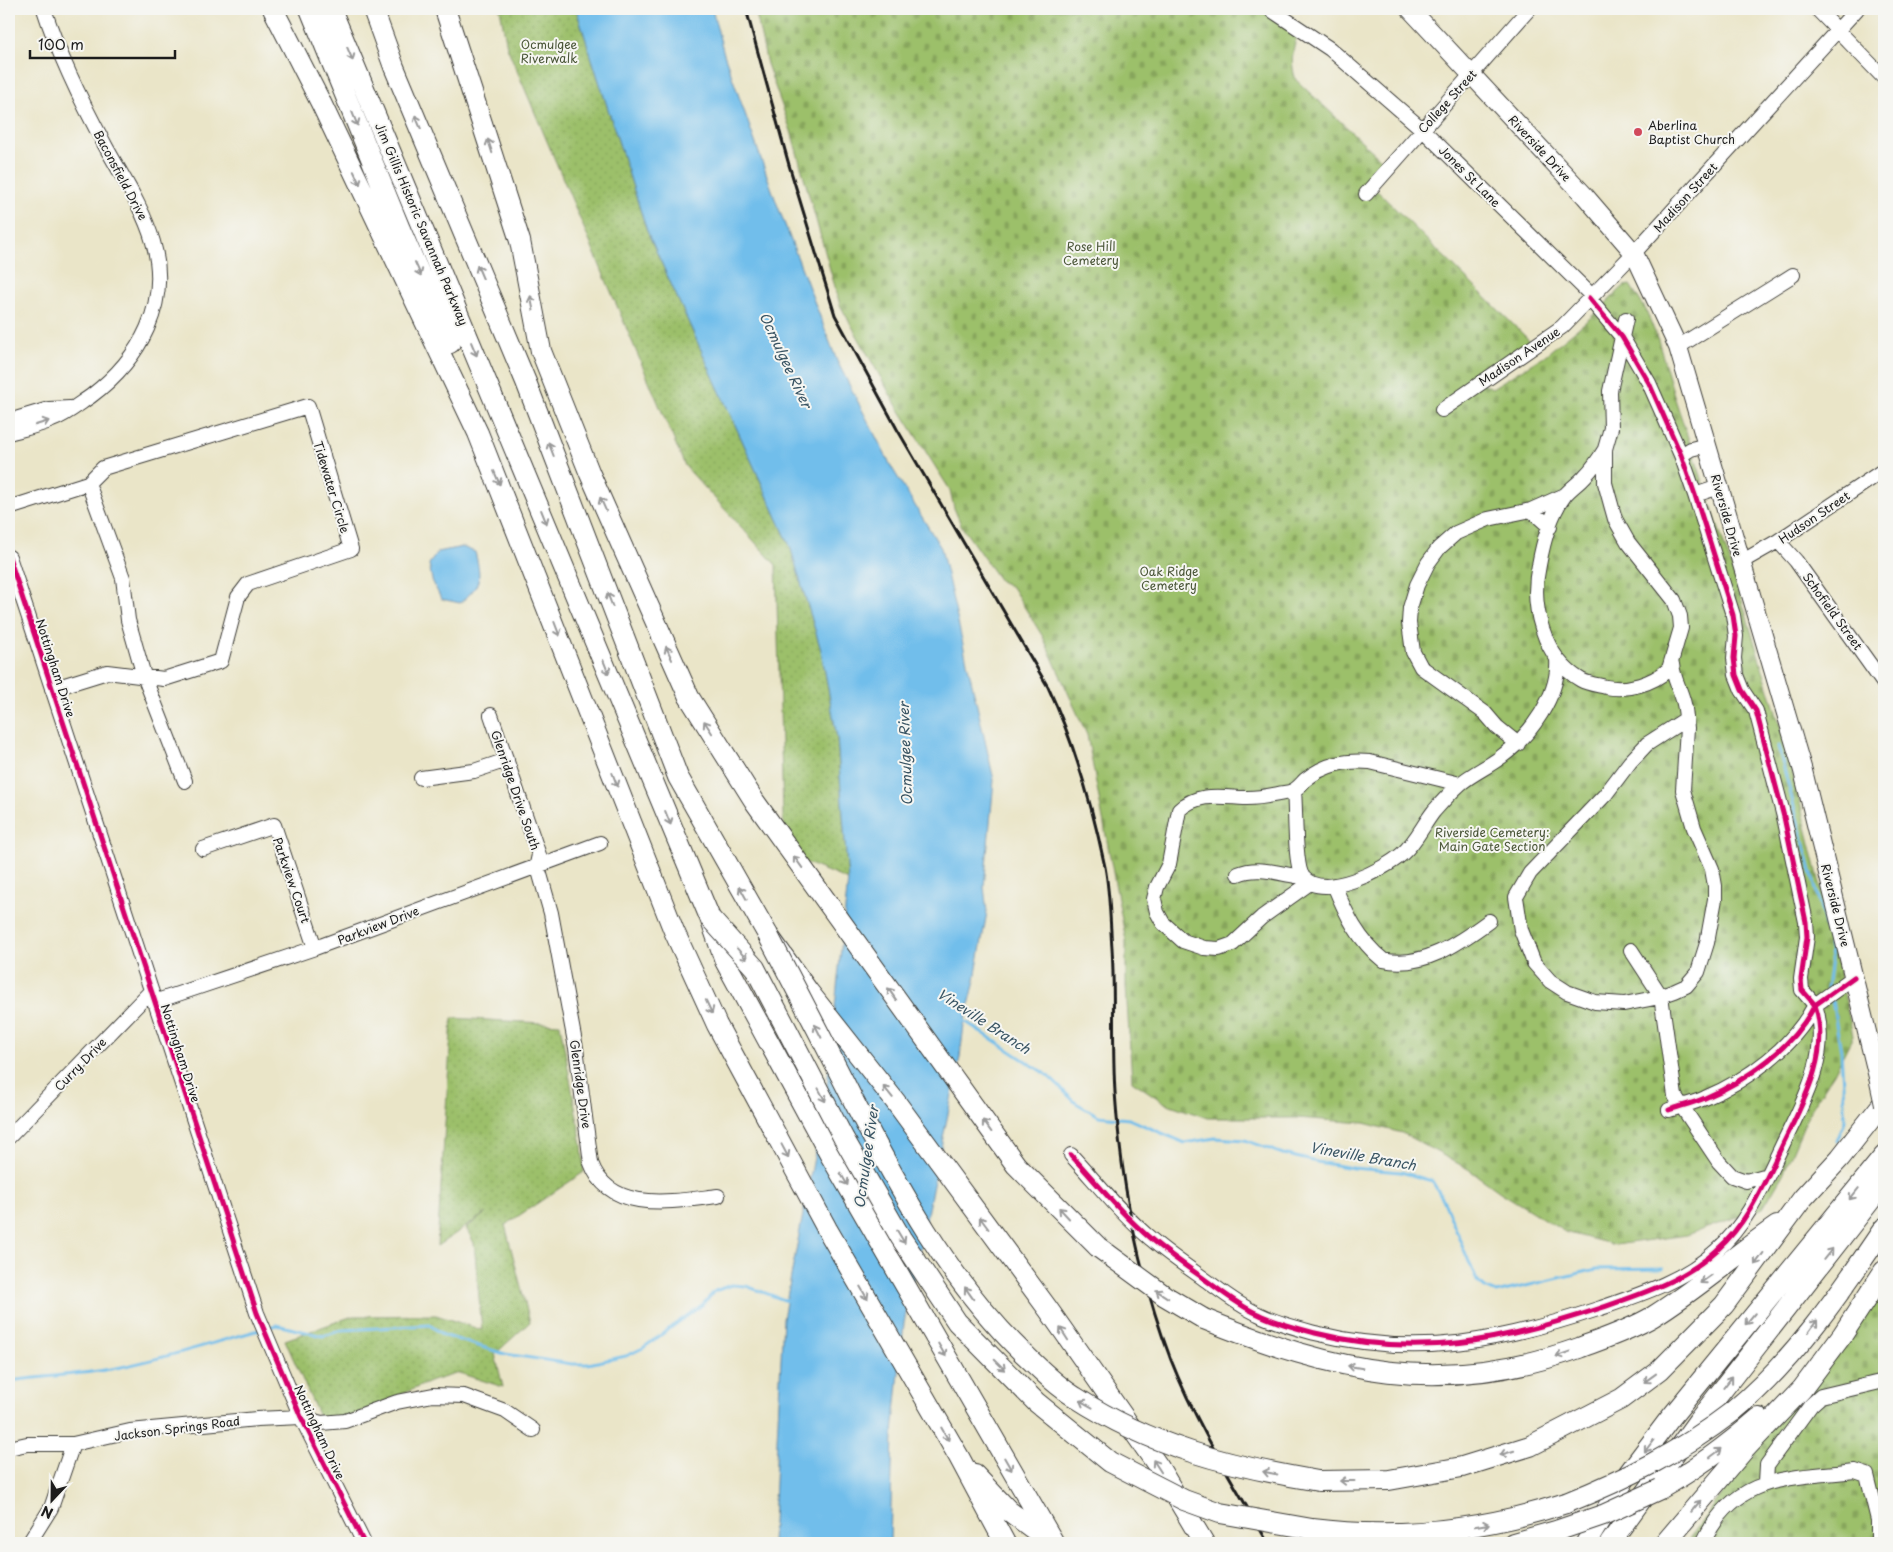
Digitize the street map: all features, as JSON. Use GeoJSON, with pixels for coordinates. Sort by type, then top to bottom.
{"type":"FeatureCollection","features":[{"type":"Feature","properties":{"kind":"highway"},"geometry":{"type":"LineString","coordinates":[[273,9],[321,103],[478,433],[674,931],[718,1025],[827,1229],[958,1456],[1005,1543]]}},
{"type":"Feature","properties":{"kind":"highway"},"geometry":{"type":"LineString","coordinates":[[286,9],[321,103]]}},
{"type":"Feature","properties":{"kind":"highway"},"geometry":{"type":"LineString","coordinates":[[310,9],[397,221],[471,390],[478,433]]}},
{"type":"Feature","properties":{"kind":"highway","name":"Jim Gillis Historic Savannah Parkway"},"geometry":{"type":"LineString","coordinates":[[331,9],[710,918],[725,961],[793,1088],[1054,1543]]}},
{"type":"Feature","properties":{"kind":"highway"},"geometry":{"type":"LineString","coordinates":[[373,9],[394,66],[526,382],[678,776],[768,935],[890,1170],[929,1235],[974,1300],[1012,1342],[1048,1377],[1074,1397],[1157,1441],[1230,1465],[1318,1481],[1389,1480],[1462,1467],[1530,1446],[1580,1422],[1621,1399],[1660,1370],[1724,1305],[1787,1219],[1884,1104]]}},
{"type":"Feature","properties":{"kind":"highway"},"geometry":{"type":"LineString","coordinates":[[445,9],[520,241],[541,350],[590,474],[689,698],[755,802],[1016,1165],[1098,1247],[1164,1296],[1204,1319],[1286,1351],[1404,1375],[1434,1376],[1510,1368],[1556,1356],[1601,1340],[1650,1318],[1787,1219]]}},
{"type":"Feature","properties":{"kind":"highway"},"geometry":{"type":"LineString","coordinates":[[710,918],[754,968],[844,1138],[901,1238],[964,1329],[1036,1402],[1110,1462],[1184,1500],[1220,1513],[1312,1529],[1362,1534],[1438,1532],[1507,1520],[1566,1503],[1649,1467],[1690,1443],[1760,1389],[1804,1338],[1884,1228]]}},
{"type":"Feature","properties":{"kind":"highway"},"geometry":{"type":"LineString","coordinates":[[768,935],[808,991],[826,1011],[842,1035],[895,1101],[1013,1262],[1158,1466],[1204,1543]]}},
{"type":"Feature","properties":{"kind":"highway"},"geometry":{"type":"LineString","coordinates":[[1586,1543],[1612,1497],[1658,1434],[1884,1156]]}},
{"type":"Feature","properties":{"kind":"highway"},"geometry":{"type":"LineString","coordinates":[[1610,1543],[1698,1421],[1884,1182]]}},
{"type":"Feature","properties":{"kind":"highway"},"geometry":{"type":"LineString","coordinates":[[1665,1543],[1744,1450],[1802,1389],[1813,1371],[1843,1334],[1884,1271]]}},
{"type":"Feature","properties":{"kind":"highway"},"geometry":{"type":"LineString","coordinates":[[1513,1543],[1603,1514],[1660,1489],[1689,1473],[1719,1451],[1813,1371]]}},
{"type":"Feature","properties":{"kind":"highway"},"geometry":{"type":"LineString","coordinates":[[958,1456],[1009,1511],[1054,1543]]}},
{"type":"Feature","properties":{"kind":"main road","name":"Riverside Drive"},"geometry":{"type":"LineString","coordinates":[[1410,9],[1634,253],[1678,347],[1803,771],[1884,1104]]}},
{"type":"Feature","properties":{"kind":"street","name":"Baconsfield Drive"},"geometry":{"type":"LineString","coordinates":[[9,433],[54,420],[115,376],[137,350],[154,312],[158,271],[154,244],[144,218],[68,71],[44,9]]}},
{"type":"Feature","properties":{"kind":"street","name":"Jones St Lane"},"geometry":{"type":"LineString","coordinates":[[1270,9],[1330,49],[1422,129],[1590,297],[1622,337],[1649,383],[1681,455],[1736,626],[1734,658],[1736,674],[1742,690],[1756,711],[1784,817],[1806,922],[1807,937],[1801,979],[1802,990],[1815,1005]]}},
{"type":"Feature","properties":{"kind":"street","name":"College Street"},"geometry":{"type":"LineString","coordinates":[[1366,194],[1529,9]]}},
{"type":"Feature","properties":{"kind":"street"},"geometry":{"type":"LineString","coordinates":[[1817,9],[1884,78]]}},
{"type":"Feature","properties":{"kind":"street","name":"Madison Street"},"geometry":{"type":"LineString","coordinates":[[1590,297],[1634,253],[1857,9]]}},
{"type":"Feature","properties":{"kind":"street"},"geometry":{"type":"LineString","coordinates":[[1678,347],[1794,275]]}},
{"type":"Feature","properties":{"kind":"street","name":"Madison Avenue"},"geometry":{"type":"LineString","coordinates":[[1442,410],[1562,327],[1590,297]]}},
{"type":"Feature","properties":{"kind":"street"},"geometry":{"type":"LineString","coordinates":[[1626,319],[1610,391],[1611,428],[1605,449],[1605,483],[1615,519],[1628,542],[1674,600],[1681,628],[1672,664],[1684,702],[1686,719],[1687,749],[1683,790],[1694,828],[1712,869],[1715,899],[1707,943],[1698,972],[1686,986],[1638,1002],[1609,1005],[1579,996],[1550,981],[1537,968],[1528,953],[1520,925],[1516,897],[1530,873],[1605,795],[1630,762],[1648,744],[1686,719]]}},
{"type":"Feature","properties":{"kind":"street","name":"Tidewater Circle"},"geometry":{"type":"LineString","coordinates":[[9,508],[88,483],[103,468],[308,406],[351,549],[248,584],[238,597],[221,661],[164,679],[106,672],[52,689]]}},
{"type":"Feature","properties":{"kind":"street"},"geometry":{"type":"LineString","coordinates":[[9,421],[49,409],[73,408]]}},
{"type":"Feature","properties":{"kind":"street"},"geometry":{"type":"LineString","coordinates":[[1681,455],[1691,449],[1707,445]]}},
{"type":"Feature","properties":{"kind":"street"},"geometry":{"type":"LineString","coordinates":[[1518,744],[1497,727],[1485,713],[1421,667],[1413,652],[1409,623],[1410,608],[1417,585],[1428,563],[1439,548],[1456,533],[1474,524],[1531,510],[1565,495],[1586,476],[1605,449]]}},
{"type":"Feature","properties":{"kind":"street","name":"Hudson Street"},"geometry":{"type":"LineString","coordinates":[[1741,562],[1778,541],[1884,470]]}},
{"type":"Feature","properties":{"kind":"street"},"geometry":{"type":"LineString","coordinates":[[1586,476],[1605,483]]}},
{"type":"Feature","properties":{"kind":"street"},"geometry":{"type":"LineString","coordinates":[[88,483],[123,578],[128,620],[144,676],[185,781]]}},
{"type":"Feature","properties":{"kind":"street"},"geometry":{"type":"LineString","coordinates":[[1695,495],[1719,487]]}},
{"type":"Feature","properties":{"kind":"street"},"geometry":{"type":"LineString","coordinates":[[1565,495],[1550,527],[1539,565],[1535,591],[1544,632],[1558,658],[1576,677],[1597,685],[1623,688],[1644,684],[1665,672],[1672,664]]}},
{"type":"Feature","properties":{"kind":"street"},"geometry":{"type":"LineString","coordinates":[[1531,510],[1550,527]]}},
{"type":"Feature","properties":{"kind":"street","name":"Schofield Street"},"geometry":{"type":"LineString","coordinates":[[1778,541],[1796,561],[1884,684]]}},
{"type":"Feature","properties":{"kind":"street","name":"Nottingham Drive"},"geometry":{"type":"LineString","coordinates":[[9,557],[263,1329],[301,1417],[364,1543]]}},
{"type":"Feature","properties":{"kind":"street"},"geometry":{"type":"LineString","coordinates":[[1238,874],[1248,870],[1260,870],[1296,876],[1321,887],[1334,885],[1374,872],[1401,855],[1434,812],[1460,784],[1518,744],[1535,720],[1556,683],[1558,658]]}},
{"type":"Feature","properties":{"kind":"street"},"geometry":{"type":"LineString","coordinates":[[1556,683],[1565,678],[1576,677]]}},
{"type":"Feature","properties":{"kind":"street","name":"Glenridge Drive South"},"geometry":{"type":"LineString","coordinates":[[491,715],[539,855],[537,864]]}},
{"type":"Feature","properties":{"kind":"street"},"geometry":{"type":"LineString","coordinates":[[421,778],[474,771],[507,760]]}},
{"type":"Feature","properties":{"kind":"street"},"geometry":{"type":"LineString","coordinates":[[1306,879],[1233,944],[1219,949],[1194,946],[1173,935],[1157,912],[1154,899],[1157,887],[1169,864],[1179,810],[1191,801],[1223,795],[1245,798],[1294,791],[1324,767],[1338,762],[1370,762],[1460,784]]}},
{"type":"Feature","properties":{"kind":"street"},"geometry":{"type":"LineString","coordinates":[[1294,791],[1298,862],[1306,879]]}},
{"type":"Feature","properties":{"kind":"street","name":"Parkview Court"},"geometry":{"type":"LineString","coordinates":[[203,849],[274,825],[315,948]]}},
{"type":"Feature","properties":{"kind":"street","name":"Parkview Drive"},"geometry":{"type":"LineString","coordinates":[[153,997],[315,948],[600,842]]}},
{"type":"Feature","properties":{"kind":"street","name":"Glenridge Drive"},"geometry":{"type":"LineString","coordinates":[[537,864],[550,913],[565,984],[576,1048],[591,1163],[596,1176],[613,1192],[627,1198],[674,1202],[718,1196]]}},
{"type":"Feature","properties":{"kind":"street"},"geometry":{"type":"LineString","coordinates":[[1334,885],[1351,925],[1360,938],[1383,960],[1391,962],[1412,962],[1432,955],[1468,936],[1489,921]]}},
{"type":"Feature","properties":{"kind":"street"},"geometry":{"type":"LineString","coordinates":[[1631,950],[1660,996],[1675,1096],[1675,1108],[1732,1176],[1746,1181],[1768,1175]]}},
{"type":"Feature","properties":{"kind":"street"},"geometry":{"type":"LineString","coordinates":[[1675,1108],[1704,1099],[1765,1062],[1809,1017],[1815,1005],[1854,977]]}},
{"type":"Feature","properties":{"kind":"street","name":"Curry Drive"},"geometry":{"type":"LineString","coordinates":[[9,1137],[153,997]]}},
{"type":"Feature","properties":{"kind":"street"},"geometry":{"type":"LineString","coordinates":[[1071,1155],[1121,1211],[1149,1238],[1242,1306],[1256,1314],[1294,1327],[1363,1343],[1401,1347],[1455,1345],[1504,1337],[1566,1320],[1664,1285],[1697,1267],[1720,1249],[1761,1193],[1814,1073],[1818,1039],[1815,1005]]}},
{"type":"Feature","properties":{"kind":"street"},"geometry":{"type":"LineString","coordinates":[[1766,1482],[1767,1465],[1811,1405],[1821,1396],[1884,1381]]}},
{"type":"Feature","properties":{"kind":"street","name":"Jackson Springs Road"},"geometry":{"type":"LineString","coordinates":[[9,1448],[27,1444],[73,1444],[130,1431],[301,1417],[321,1423],[345,1421],[398,1402],[433,1395],[464,1396],[505,1412],[533,1430]]}},
{"type":"Feature","properties":{"kind":"street"},"geometry":{"type":"LineString","coordinates":[[29,1543],[51,1508],[73,1444]]}},
{"type":"Feature","properties":{"kind":"street"},"geometry":{"type":"LineString","coordinates":[[1703,1543],[1712,1524],[1728,1504],[1766,1482],[1863,1472],[1867,1475],[1874,1500],[1878,1520],[1878,1543]]}},
{"type":"Feature","properties":{"kind":"green space","name":"Ocmulgee Riverwalk"},"geometry":{"type":"Polygon","coordinates":[[[500,9],[576,9],[647,231],[790,546],[821,650],[837,738],[848,880],[787,855],[783,816],[776,565],[685,466],[507,47],[500,9]]]}},
{"type":"Feature","properties":{"kind":"green space"},"geometry":{"type":"Polygon","coordinates":[[[755,9],[1266,9],[1298,34],[1292,57],[1296,80],[1384,162],[1367,181],[1530,341],[1476,380],[1492,388],[1544,356],[1589,319],[1624,286],[1630,285],[1646,310],[1658,340],[1676,402],[1729,559],[1785,742],[1824,900],[1853,1036],[1834,1073],[1811,1108],[1783,1174],[1763,1208],[1687,1235],[1615,1245],[1565,1232],[1500,1192],[1468,1169],[1402,1133],[1364,1123],[1297,1118],[1207,1118],[1165,1103],[1132,1081],[1126,986],[1126,941],[1087,735],[1043,637],[1012,587],[1000,581],[962,527],[954,508],[950,490],[895,403],[840,305],[791,131],[767,64],[755,9]]]}},
{"type":"Feature","properties":{"kind":"green space"},"geometry":{"type":"Polygon","coordinates":[[[452,1018],[560,1024],[582,1145],[584,1172],[505,1225],[530,1322],[495,1354],[503,1387],[459,1373],[432,1381],[324,1428],[285,1340],[353,1316],[436,1315],[482,1330],[474,1243],[466,1228],[486,1213],[437,1246],[452,1018]]]}},
{"type":"Feature","properties":{"kind":"green space"},"geometry":{"type":"Polygon","coordinates":[[[1884,1276],[1884,1543],[1686,1543],[1884,1276]]]}},
{"type":"Feature","properties":{"kind":"water","name":"Ocmulgee River"},"geometry":{"type":"Polygon","coordinates":[[[576,9],[712,9],[724,54],[777,204],[837,361],[892,468],[941,548],[994,780],[984,887],[987,912],[974,985],[964,1025],[960,1057],[904,1323],[893,1433],[890,1543],[772,1543],[783,1318],[826,1095],[848,880],[837,738],[821,650],[790,546],[647,231],[576,9]]]}},
{"type":"Feature","properties":{"kind":"water"},"geometry":{"type":"Polygon","coordinates":[[[462,547],[475,552],[479,569],[476,586],[460,603],[441,599],[432,580],[429,564],[438,552],[462,547]]]}},
{"type":"Feature","properties":{"kind":"waterway"},"geometry":{"type":"LineString","coordinates":[[1778,746],[1829,939],[1831,959],[1827,989]]}},
{"type":"Feature","properties":{"kind":"waterway"},"geometry":{"type":"LineString","coordinates":[[1832,1001],[1841,1051],[1845,1121],[1837,1141]]}},
{"type":"Feature","properties":{"kind":"waterway","name":"Vineville Branch"},"geometry":{"type":"LineString","coordinates":[[963,1020],[1047,1075],[1076,1103],[1099,1116],[1129,1119],[1185,1143],[1215,1138],[1245,1140],[1283,1154],[1317,1162],[1353,1168],[1401,1172],[1432,1181],[1443,1199],[1477,1281],[1485,1288],[1496,1293],[1597,1269],[1663,1268]]}},
{"type":"Feature","properties":{"kind":"waterway"},"geometry":{"type":"LineString","coordinates":[[268,1327],[277,1325],[323,1336],[343,1330],[430,1325],[443,1335],[505,1354],[572,1364],[588,1364],[626,1356],[643,1348],[702,1305],[715,1291],[731,1285],[746,1286],[790,1302]]}},
{"type":"Feature","properties":{"kind":"waterway"},"geometry":{"type":"LineString","coordinates":[[9,1381],[111,1369],[167,1356],[260,1330]]}},
{"type":"Feature","properties":{"kind":"railway"},"geometry":{"type":"LineString","coordinates":[[746,9],[789,165],[835,315],[897,429],[1048,687],[1082,775],[1107,877],[1113,966],[1114,1074],[1118,1126],[1127,1194],[1141,1262],[1160,1328],[1181,1384],[1216,1453],[1268,1543]]}},
{"type":"Feature","properties":{"kind":"cycle path"},"geometry":{"type":"LineString","coordinates":[[1589,298],[1622,337],[1649,383],[1681,455],[1695,495],[1733,615],[1736,636],[1734,658],[1736,675],[1742,690],[1756,711],[1784,817],[1806,922],[1807,937],[1801,979],[1802,990],[1815,1005],[1795,1035],[1753,1072],[1721,1091],[1669,1110]]}},
{"type":"Feature","properties":{"kind":"cycle path"},"geometry":{"type":"LineString","coordinates":[[9,557],[257,1313],[301,1417],[364,1543]]}},
{"type":"Feature","properties":{"kind":"cycle path"},"geometry":{"type":"LineString","coordinates":[[1071,1155],[1119,1209],[1157,1244],[1237,1302],[1272,1320],[1315,1333],[1353,1341],[1390,1345],[1460,1343],[1494,1337],[1565,1320],[1632,1297],[1677,1278],[1705,1261],[1717,1250],[1738,1228],[1754,1203],[1812,1080],[1820,1043],[1815,1005],[1854,977]]}},
{"type":"Feature","properties":{"kind":"place","name":"Aberlina Baptist Church"},"geometry":{"type":"Point","coordinates":[1638,132]}},
{"type":"Feature","properties":{"kind":"park label","name":"Rose Hill Cemetery"},"geometry":{"type":"Point","coordinates":[1091,253]}},
{"type":"Feature","properties":{"kind":"park label","name":"Oak Ridge Cemetery"},"geometry":{"type":"Point","coordinates":[1169,578]}},
{"type":"Feature","properties":{"kind":"park label","name":"Riverside Cemetery: Main Gate Section"},"geometry":{"type":"Point","coordinates":[1492,839]}}]}
